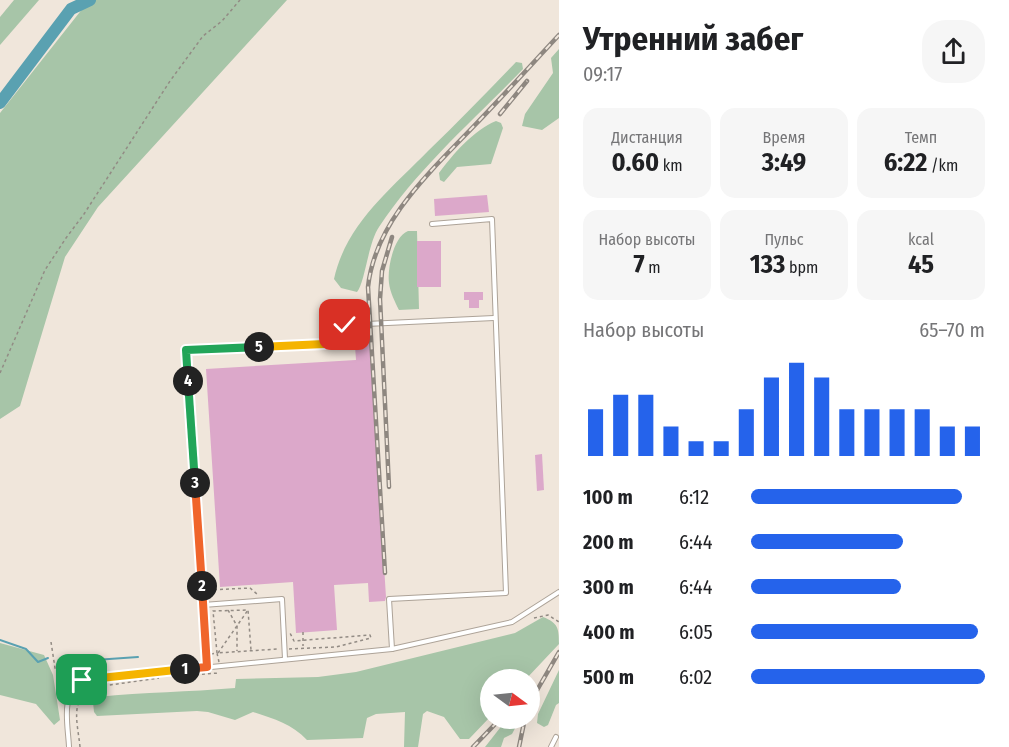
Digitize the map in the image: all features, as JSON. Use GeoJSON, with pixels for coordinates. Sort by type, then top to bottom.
{"type":"FeatureCollection","features":[{"type":"Feature","properties":{"kind":"lane"},"geometry":{"type":"LineString","coordinates":[[392,649],[389,599],[506,592],[492,219],[432,224]]}},
{"type":"Feature","properties":{"kind":"lane"},"geometry":{"type":"LineString","coordinates":[[207,667],[186,350],[346,343],[345,325],[494,318]]}},
{"type":"Feature","properties":{"kind":"lane"},"geometry":{"type":"LineString","coordinates":[[69,747],[67,705],[75,685],[82,680],[392,649],[512,622],[559,592]]}},
{"type":"Feature","properties":{"kind":"lane"},"geometry":{"type":"LineString","coordinates":[[203,604],[282,599],[285,660]]}},
{"type":"Feature","properties":{"kind":"lane"},"geometry":{"type":"LineString","coordinates":[[550,747],[556,737]]}},
{"type":"Feature","properties":{"kind":"path"},"geometry":{"type":"LineString","coordinates":[[0,372],[45,270],[170,81],[203,36],[222,21],[240,0]]}},
{"type":"Feature","properties":{"kind":"path"},"geometry":{"type":"LineString","coordinates":[[217,653],[213,611],[209,604],[208,590],[250,588],[263,600]]}},
{"type":"Feature","properties":{"kind":"path"},"geometry":{"type":"LineString","coordinates":[[228,610],[237,626],[237,652]]}},
{"type":"Feature","properties":{"kind":"path"},"geometry":{"type":"LineString","coordinates":[[213,611],[248,610]]}},
{"type":"Feature","properties":{"kind":"path"},"geometry":{"type":"LineString","coordinates":[[206,654],[217,653],[248,610]]}},
{"type":"Feature","properties":{"kind":"path"},"geometry":{"type":"LineString","coordinates":[[248,610],[252,651]]}},
{"type":"Feature","properties":{"kind":"path"},"geometry":{"type":"LineString","coordinates":[[534,618],[548,615],[559,622]]}},
{"type":"Feature","properties":{"kind":"path"},"geometry":{"type":"LineString","coordinates":[[303,632],[303,648]]}},
{"type":"Feature","properties":{"kind":"path"},"geometry":{"type":"LineString","coordinates":[[51,642],[55,668],[71,692]]}},
{"type":"Feature","properties":{"kind":"green space"},"geometry":{"type":"Polygon","coordinates":[[[14,0],[39,0],[0,45],[0,17],[14,0]]]}},
{"type":"Feature","properties":{"kind":"green space"},"geometry":{"type":"Polygon","coordinates":[[[79,0],[287,0],[98,207],[65,257],[20,406],[0,419],[0,113],[83,8],[79,0]]]}},
{"type":"Feature","properties":{"kind":"green space"},"geometry":{"type":"Polygon","coordinates":[[[559,49],[559,118],[542,130],[522,126],[525,114],[553,73],[551,58],[559,49]]]}},
{"type":"Feature","properties":{"kind":"green space"},"geometry":{"type":"Polygon","coordinates":[[[516,62],[522,63],[523,69],[447,145],[394,205],[375,234],[357,292],[341,288],[334,279],[340,259],[348,241],[371,209],[516,62]]]}},
{"type":"Feature","properties":{"kind":"green space"},"geometry":{"type":"Polygon","coordinates":[[[496,121],[501,123],[503,128],[491,164],[457,167],[444,182],[440,180],[439,173],[457,151],[472,136],[496,121]]]}},
{"type":"Feature","properties":{"kind":"green space"},"geometry":{"type":"Polygon","coordinates":[[[408,231],[417,231],[419,309],[399,310],[390,286],[389,269],[395,246],[403,234],[408,231]]]}},
{"type":"Feature","properties":{"kind":"green space"},"geometry":{"type":"Polygon","coordinates":[[[543,617],[557,627],[559,644],[535,669],[480,669],[480,727],[469,739],[460,739],[444,717],[427,711],[423,714],[418,747],[404,747],[405,712],[376,714],[367,718],[363,738],[307,740],[289,726],[253,712],[235,720],[197,711],[97,716],[94,712],[93,702],[98,697],[235,688],[236,679],[318,677],[356,672],[515,633],[543,617]]]}},
{"type":"Feature","properties":{"kind":"green space"},"geometry":{"type":"Polygon","coordinates":[[[0,643],[44,655],[53,675],[60,720],[54,725],[36,704],[0,695],[0,643]]]}},
{"type":"Feature","properties":{"kind":"green space"},"geometry":{"type":"Polygon","coordinates":[[[559,670],[559,703],[548,725],[544,727],[540,725],[540,710],[559,670]]]}},
{"type":"Feature","properties":{"kind":"green space"},"geometry":{"type":"Polygon","coordinates":[[[499,729],[515,729],[512,734],[504,738],[501,747],[485,747],[499,729]]]}},
{"type":"Feature","properties":{"kind":"building"},"geometry":{"type":"Polygon","coordinates":[[[487,195],[489,212],[435,216],[434,199],[487,195]]]}},
{"type":"Feature","properties":{"kind":"building"},"geometry":{"type":"Polygon","coordinates":[[[417,241],[441,241],[441,287],[417,287],[417,241]]]}},
{"type":"Feature","properties":{"kind":"building"},"geometry":{"type":"Polygon","coordinates":[[[464,292],[483,292],[483,300],[479,300],[479,308],[469,308],[469,300],[464,300],[464,292]]]}},
{"type":"Feature","properties":{"kind":"building"},"geometry":{"type":"Polygon","coordinates":[[[354,332],[369,332],[386,597],[385,601],[369,602],[368,583],[334,585],[337,630],[296,633],[293,582],[220,587],[206,369],[356,360],[354,332]]]}},
{"type":"Feature","properties":{"kind":"building"},"geometry":{"type":"Polygon","coordinates":[[[542,454],[544,490],[537,491],[535,455],[542,454]]]}},
{"type":"Feature","properties":{"kind":"waterway"},"geometry":{"type":"LineString","coordinates":[[0,103],[71,9],[90,0]]}},
{"type":"Feature","properties":{"kind":"waterway"},"geometry":{"type":"LineString","coordinates":[[0,640],[26,649],[38,662],[48,658]]}},
{"type":"Feature","properties":{"kind":"waterway"},"geometry":{"type":"LineString","coordinates":[[66,662],[138,657]]}},
{"type":"Feature","properties":{"kind":"railway"},"geometry":{"type":"LineString","coordinates":[[385,573],[368,287],[373,263],[381,240],[393,219],[423,179],[559,35]]}},
{"type":"Feature","properties":{"kind":"railway"},"geometry":{"type":"LineString","coordinates":[[500,114],[527,81]]}},
{"type":"Feature","properties":{"kind":"railway"},"geometry":{"type":"LineString","coordinates":[[389,487],[380,299],[382,271],[392,237]]}},
{"type":"Feature","properties":{"kind":"railway"},"geometry":{"type":"LineString","coordinates":[[540,685],[559,652]]}},
{"type":"Feature","properties":{"kind":"railway"},"geometry":{"type":"LineString","coordinates":[[473,747],[490,729]]}},
{"type":"Feature","properties":{"kind":"railway"},"geometry":{"type":"LineString","coordinates":[[519,747],[523,729]]}},
{"type":"Feature","properties":{"kind":"route"},"geometry":{"type":"LineString","coordinates":[[82,680],[207,667],[186,350],[346,343],[345,325]]}}]}
